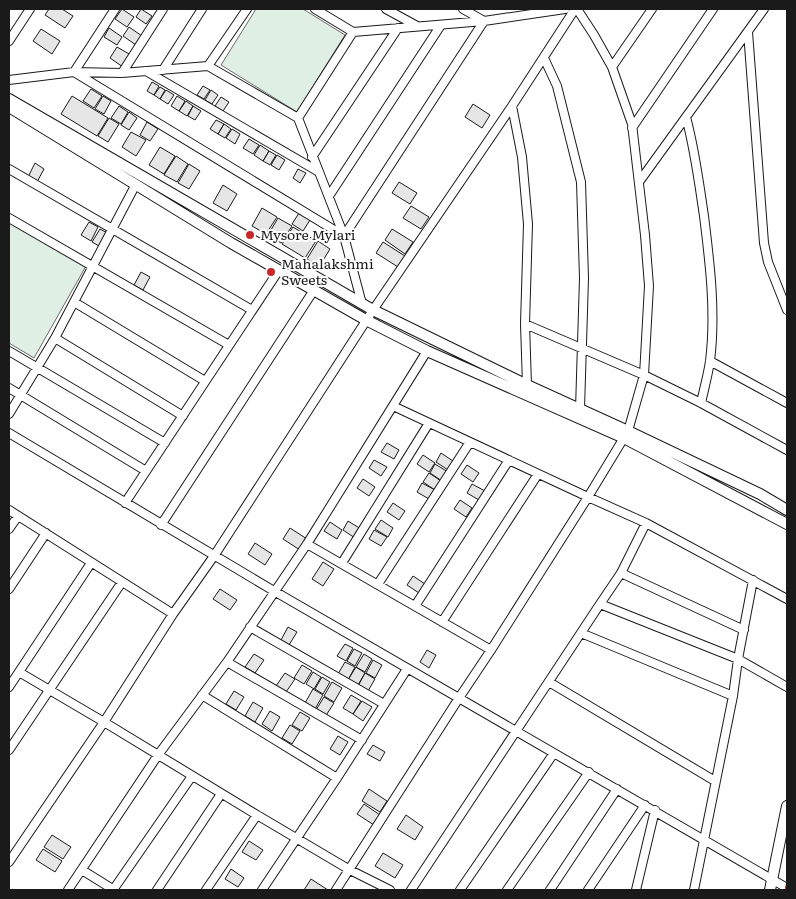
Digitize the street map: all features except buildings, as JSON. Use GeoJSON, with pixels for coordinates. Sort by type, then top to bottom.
{"type":"FeatureCollection","features":[{"type":"Feature","properties":{"kind":"street"},"geometry":{"type":"LineString","coordinates":[[9,40],[30,9]]}},
{"type":"Feature","properties":{"kind":"street"},"geometry":{"type":"LineString","coordinates":[[74,72],[115,9]]}},
{"type":"Feature","properties":{"kind":"street"},"geometry":{"type":"LineString","coordinates":[[122,73],[163,9]]}},
{"type":"Feature","properties":{"kind":"street"},"geometry":{"type":"LineString","coordinates":[[163,70],[202,9]]}},
{"type":"Feature","properties":{"kind":"street"},"geometry":{"type":"LineString","coordinates":[[208,66],[246,9]]}},
{"type":"Feature","properties":{"kind":"street"},"geometry":{"type":"LineString","coordinates":[[316,9],[353,32],[484,21],[565,9]]}},
{"type":"Feature","properties":{"kind":"street"},"geometry":{"type":"LineString","coordinates":[[386,9],[418,27]]}},
{"type":"Feature","properties":{"kind":"street"},"geometry":{"type":"LineString","coordinates":[[463,9],[484,21]]}},
{"type":"Feature","properties":{"kind":"street"},"geometry":{"type":"LineString","coordinates":[[9,862],[104,722],[173,614],[214,556],[372,310],[576,9],[594,35],[612,67],[632,128],[649,286],[644,374],[626,435],[491,650],[336,890]]}},
{"type":"Feature","properties":{"kind":"street"},"geometry":{"type":"LineString","coordinates":[[612,67],[652,9]]}},
{"type":"Feature","properties":{"kind":"street"},"geometry":{"type":"LineString","coordinates":[[632,128],[713,9]]}},
{"type":"Feature","properties":{"kind":"street"},"geometry":{"type":"LineString","coordinates":[[639,182],[764,9]]}},
{"type":"Feature","properties":{"kind":"street"},"geometry":{"type":"LineString","coordinates":[[344,236],[484,21]]}},
{"type":"Feature","properties":{"kind":"street"},"geometry":{"type":"LineString","coordinates":[[329,196],[442,25]]}},
{"type":"Feature","properties":{"kind":"street"},"geometry":{"type":"LineString","coordinates":[[312,157],[398,28]]}},
{"type":"Feature","properties":{"kind":"street"},"geometry":{"type":"LineString","coordinates":[[298,118],[353,32]]}},
{"type":"Feature","properties":{"kind":"street"},"geometry":{"type":"LineString","coordinates":[[748,32],[764,243],[768,262],[787,310]]}},
{"type":"Feature","properties":{"kind":"street"},"geometry":{"type":"LineString","coordinates":[[544,58],[557,86],[581,182],[584,278],[580,409]]}},
{"type":"Feature","properties":{"kind":"street"},"geometry":{"type":"LineString","coordinates":[[9,80],[74,72],[122,73],[208,66],[298,118],[344,236],[362,304]]}},
{"type":"Feature","properties":{"kind":"street"},"geometry":{"type":"LineString","coordinates":[[146,71],[318,172]]}},
{"type":"Feature","properties":{"kind":"street"},"geometry":{"type":"LineString","coordinates":[[74,72],[344,236]]}},
{"type":"Feature","properties":{"kind":"street"},"geometry":{"type":"LineString","coordinates":[[9,99],[372,310],[580,409],[787,524]]}},
{"type":"Feature","properties":{"kind":"street"},"geometry":{"type":"LineString","coordinates":[[512,106],[522,157],[528,224],[525,324],[527,385]]}},
{"type":"Feature","properties":{"kind":"street"},"geometry":{"type":"LineString","coordinates":[[9,107],[278,270],[366,320],[427,351],[760,494],[787,510]]}},
{"type":"Feature","properties":{"kind":"street"},"geometry":{"type":"LineString","coordinates":[[686,117],[692,142],[710,259],[712,290],[710,362],[701,403]]}},
{"type":"Feature","properties":{"kind":"street"},"geometry":{"type":"LineString","coordinates":[[9,170],[252,310]]}},
{"type":"Feature","properties":{"kind":"street"},"geometry":{"type":"LineString","coordinates":[[9,414],[55,338],[136,184]]}},
{"type":"Feature","properties":{"kind":"street"},"geometry":{"type":"LineString","coordinates":[[9,218],[229,345]]}},
{"type":"Feature","properties":{"kind":"street"},"geometry":{"type":"LineString","coordinates":[[125,503],[278,270]]}},
{"type":"Feature","properties":{"kind":"street"},"geometry":{"type":"LineString","coordinates":[[161,525],[314,290]]}},
{"type":"Feature","properties":{"kind":"street"},"geometry":{"type":"LineString","coordinates":[[74,302],[205,382]]}},
{"type":"Feature","properties":{"kind":"street"},"geometry":{"type":"LineString","coordinates":[[525,324],[644,374],[787,450]]}},
{"type":"Feature","properties":{"kind":"street"},"geometry":{"type":"LineString","coordinates":[[55,338],[183,416]]}},
{"type":"Feature","properties":{"kind":"street"},"geometry":{"type":"LineString","coordinates":[[9,351],[165,443]]}},
{"type":"Feature","properties":{"kind":"street"},"geometry":{"type":"LineString","coordinates":[[68,890],[158,755],[227,662],[307,544],[427,351]]}},
{"type":"Feature","properties":{"kind":"street"},"geometry":{"type":"LineString","coordinates":[[710,362],[787,403]]}},
{"type":"Feature","properties":{"kind":"street"},"geometry":{"type":"LineString","coordinates":[[9,388],[146,471]]}},
{"type":"Feature","properties":{"kind":"street"},"geometry":{"type":"LineString","coordinates":[[393,406],[646,524],[787,599]]}},
{"type":"Feature","properties":{"kind":"street"},"geometry":{"type":"LineString","coordinates":[[342,563],[429,423]]}},
{"type":"Feature","properties":{"kind":"street"},"geometry":{"type":"LineString","coordinates":[[9,433],[214,556],[705,838],[787,888]]}},
{"type":"Feature","properties":{"kind":"street"},"geometry":{"type":"LineString","coordinates":[[378,584],[470,442]]}},
{"type":"Feature","properties":{"kind":"street"},"geometry":{"type":"LineString","coordinates":[[415,606],[509,460]]}},
{"type":"Feature","properties":{"kind":"street"},"geometry":{"type":"LineString","coordinates":[[442,622],[538,474]]}},
{"type":"Feature","properties":{"kind":"street"},"geometry":{"type":"LineString","coordinates":[[9,510],[173,614]]}},
{"type":"Feature","properties":{"kind":"street"},"geometry":{"type":"LineString","coordinates":[[9,529],[18,516]]}},
{"type":"Feature","properties":{"kind":"street"},"geometry":{"type":"LineString","coordinates":[[411,890],[621,573],[646,524]]}},
{"type":"Feature","properties":{"kind":"street"},"geometry":{"type":"LineString","coordinates":[[9,589],[46,533]]}},
{"type":"Feature","properties":{"kind":"street"},"geometry":{"type":"LineString","coordinates":[[307,544],[491,650]]}},
{"type":"Feature","properties":{"kind":"street"},"geometry":{"type":"LineString","coordinates":[[9,687],[92,564]]}},
{"type":"Feature","properties":{"kind":"street"},"geometry":{"type":"LineString","coordinates":[[621,573],[744,630]]}},
{"type":"Feature","properties":{"kind":"street"},"geometry":{"type":"LineString","coordinates":[[694,890],[733,696],[753,580]]}},
{"type":"Feature","properties":{"kind":"street"},"geometry":{"type":"LineString","coordinates":[[9,750],[122,582]]}},
{"type":"Feature","properties":{"kind":"street"},"geometry":{"type":"LineString","coordinates":[[600,604],[738,660],[787,687]]}},
{"type":"Feature","properties":{"kind":"street"},"geometry":{"type":"LineString","coordinates":[[250,627],[384,704]]}},
{"type":"Feature","properties":{"kind":"street"},"geometry":{"type":"LineString","coordinates":[[581,633],[733,696]]}},
{"type":"Feature","properties":{"kind":"street"},"geometry":{"type":"LineString","coordinates":[[227,662],[362,740]]}},
{"type":"Feature","properties":{"kind":"street"},"geometry":{"type":"LineString","coordinates":[[262,890],[338,778],[408,669]]}},
{"type":"Feature","properties":{"kind":"street"},"geometry":{"type":"LineString","coordinates":[[19,672],[350,870],[390,890]]}},
{"type":"Feature","properties":{"kind":"street"},"geometry":{"type":"LineString","coordinates":[[549,682],[715,781]]}},
{"type":"Feature","properties":{"kind":"street"},"geometry":{"type":"LineString","coordinates":[[202,695],[338,778]]}},
{"type":"Feature","properties":{"kind":"street"},"geometry":{"type":"LineString","coordinates":[[460,890],[554,753]]}},
{"type":"Feature","properties":{"kind":"street"},"geometry":{"type":"LineString","coordinates":[[507,890],[589,772]]}},
{"type":"Feature","properties":{"kind":"street"},"geometry":{"type":"LineString","coordinates":[[82,870],[114,890],[192,776]]}},
{"type":"Feature","properties":{"kind":"street"},"geometry":{"type":"LineString","coordinates":[[550,890],[617,789]]}},
{"type":"Feature","properties":{"kind":"street"},"geometry":{"type":"LineString","coordinates":[[157,890],[221,794]]}},
{"type":"Feature","properties":{"kind":"street"},"geometry":{"type":"LineString","coordinates":[[588,890],[645,805]]}},
{"type":"Feature","properties":{"kind":"street"},"geometry":{"type":"LineString","coordinates":[[770,890],[787,806]]}},
{"type":"Feature","properties":{"kind":"street"},"geometry":{"type":"LineString","coordinates":[[636,890],[655,810]]}},
{"type":"Feature","properties":{"kind":"street"},"geometry":{"type":"LineString","coordinates":[[206,890],[257,815]]}},
{"type":"Feature","properties":{"kind":"street"},"geometry":{"type":"LineString","coordinates":[[594,890],[597,877]]}},
{"type":"Feature","properties":{"kind":"green space"},"geometry":{"type":"Polygon","coordinates":[[[256,9],[303,9],[345,35],[297,112],[221,65],[256,9]]]}},
{"type":"Feature","properties":{"kind":"green space"},"geometry":{"type":"Polygon","coordinates":[[[9,222],[86,266],[34,358],[9,343],[9,222]]]}},
{"type":"Feature","properties":{"kind":"power"},"geometry":{"type":"LineString","coordinates":[[785,890],[787,881]]}},
{"type":"Feature","properties":{"kind":"place","name":"Mysore Mylari"},"geometry":{"type":"Point","coordinates":[250,235]}},
{"type":"Feature","properties":{"kind":"place","name":"Mahalakshmi Sweets"},"geometry":{"type":"Point","coordinates":[271,272]}}]}
